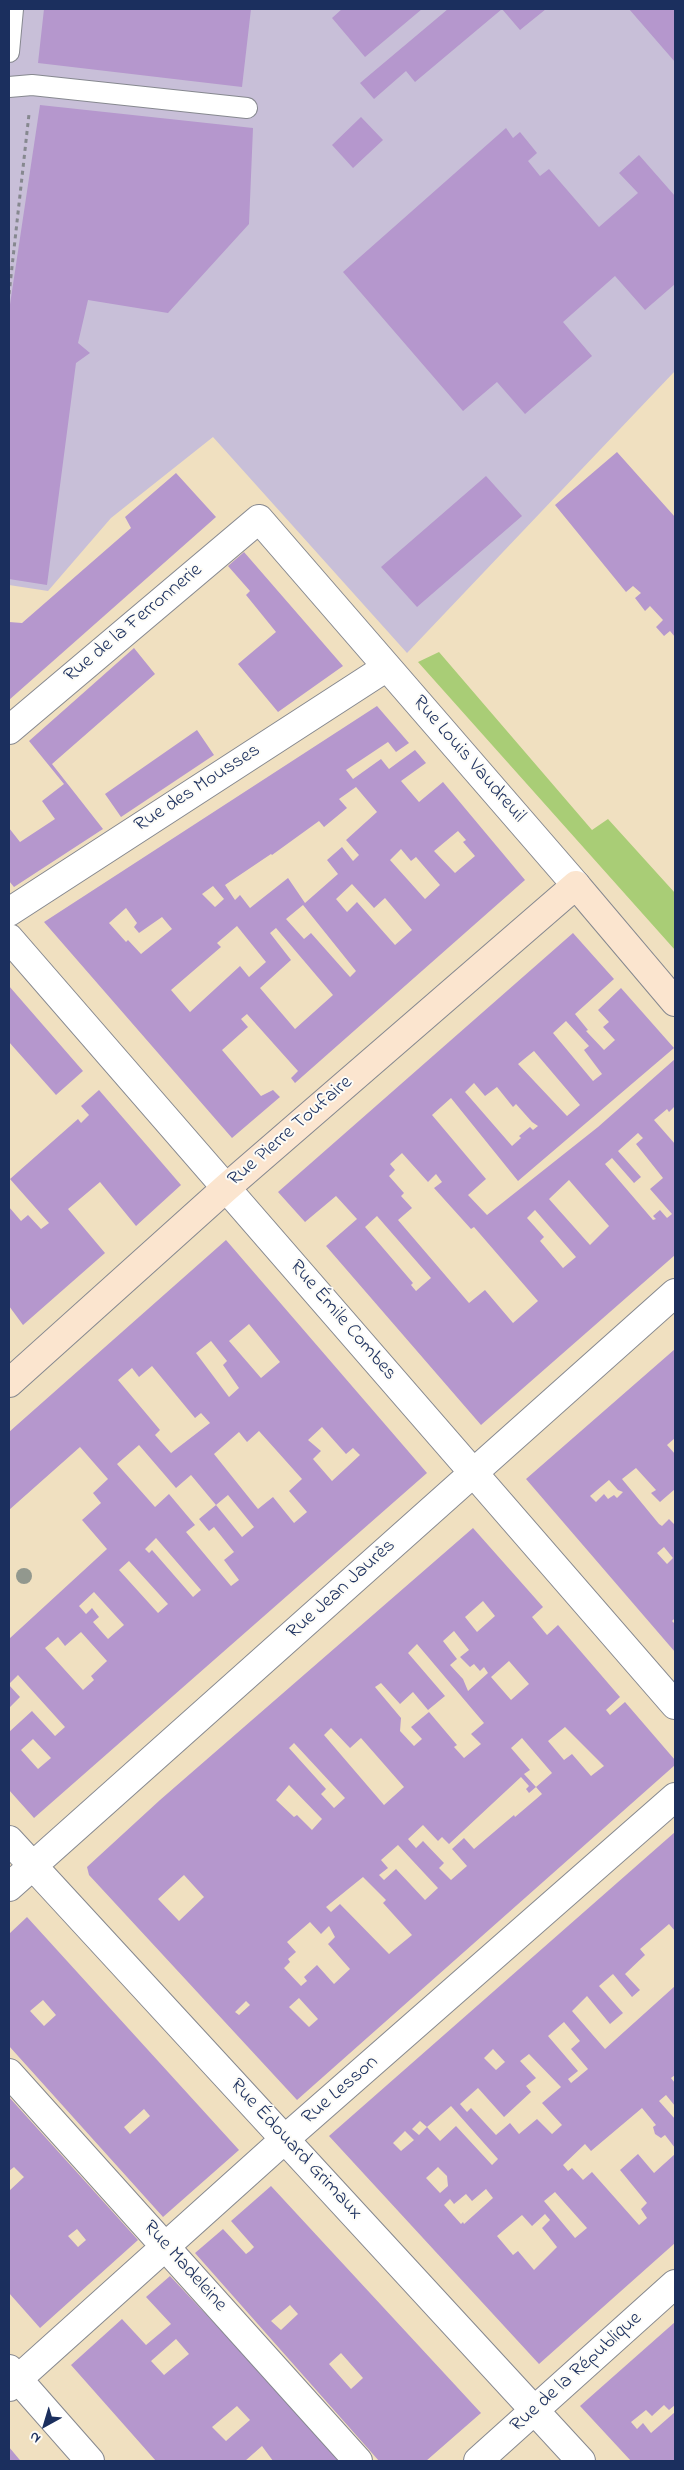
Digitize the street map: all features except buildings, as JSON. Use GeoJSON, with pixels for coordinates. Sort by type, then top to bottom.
{"type":"FeatureCollection","features":[{"type":"Feature","properties":{"kind":"main road","name":"Rue Louis Vaudreuil"},"geometry":{"type":"LineString","coordinates":[[576,885],[675,1002]]}},
{"type":"Feature","properties":{"kind":"main road","name":"Rue Pierre Toufaire"},"geometry":{"type":"LineString","coordinates":[[9,1383],[226,1188],[576,885]]}},
{"type":"Feature","properties":{"kind":"street","name":"Rue Louis Vaudreuil"},"geometry":{"type":"LineString","coordinates":[[259,519],[576,885]]}},
{"type":"Feature","properties":{"kind":"street","name":"Rue de la Ferronnerie"},"geometry":{"type":"LineString","coordinates":[[9,730],[259,519]]}},
{"type":"Feature","properties":{"kind":"street","name":"Rue des Mousses"},"geometry":{"type":"LineString","coordinates":[[9,912],[387,667]]}},
{"type":"Feature","properties":{"kind":"street","name":"Rue Émile Combes"},"geometry":{"type":"LineString","coordinates":[[9,938],[675,1705]]}},
{"type":"Feature","properties":{"kind":"street","name":"Rue Jean Jaurès"},"geometry":{"type":"LineString","coordinates":[[9,1887],[675,1293]]}},
{"type":"Feature","properties":{"kind":"street","name":"Rue Lesson"},"geometry":{"type":"LineString","coordinates":[[12,2379],[166,2247],[285,2139],[675,1797]]}},
{"type":"Feature","properties":{"kind":"street","name":"Rue Édouard Grimaux"},"geometry":{"type":"LineString","coordinates":[[9,1840],[581,2461]]}},
{"type":"Feature","properties":{"kind":"street","name":"Rue Madeleine"},"geometry":{"type":"LineString","coordinates":[[9,2073],[358,2461]]}},
{"type":"Feature","properties":{"kind":"street","name":"Rue de la République"},"geometry":{"type":"LineString","coordinates":[[478,2461],[675,2284]]}},
{"type":"Feature","properties":{"kind":"street"},"geometry":{"type":"LineString","coordinates":[[12,2379],[90,2461]]}},
{"type":"Feature","properties":{"kind":"lane"},"geometry":{"type":"LineString","coordinates":[[9,52],[13,9]]}},
{"type":"Feature","properties":{"kind":"lane"},"geometry":{"type":"LineString","coordinates":[[9,87],[32,85],[247,108]]}},
{"type":"Feature","properties":{"kind":"path"},"geometry":{"type":"LineString","coordinates":[[9,294],[32,85]]}},
{"type":"Feature","properties":{"kind":"shaded area"},"geometry":{"type":"Polygon","coordinates":[[[9,9],[675,9],[675,371],[407,653],[213,437],[111,518],[48,591],[9,585],[9,9]]]}},
{"type":"Feature","properties":{"kind":"green space"},"geometry":{"type":"Polygon","coordinates":[[[439,652],[592,830],[608,819],[675,893],[675,950],[418,662],[439,652]]]}}]}
